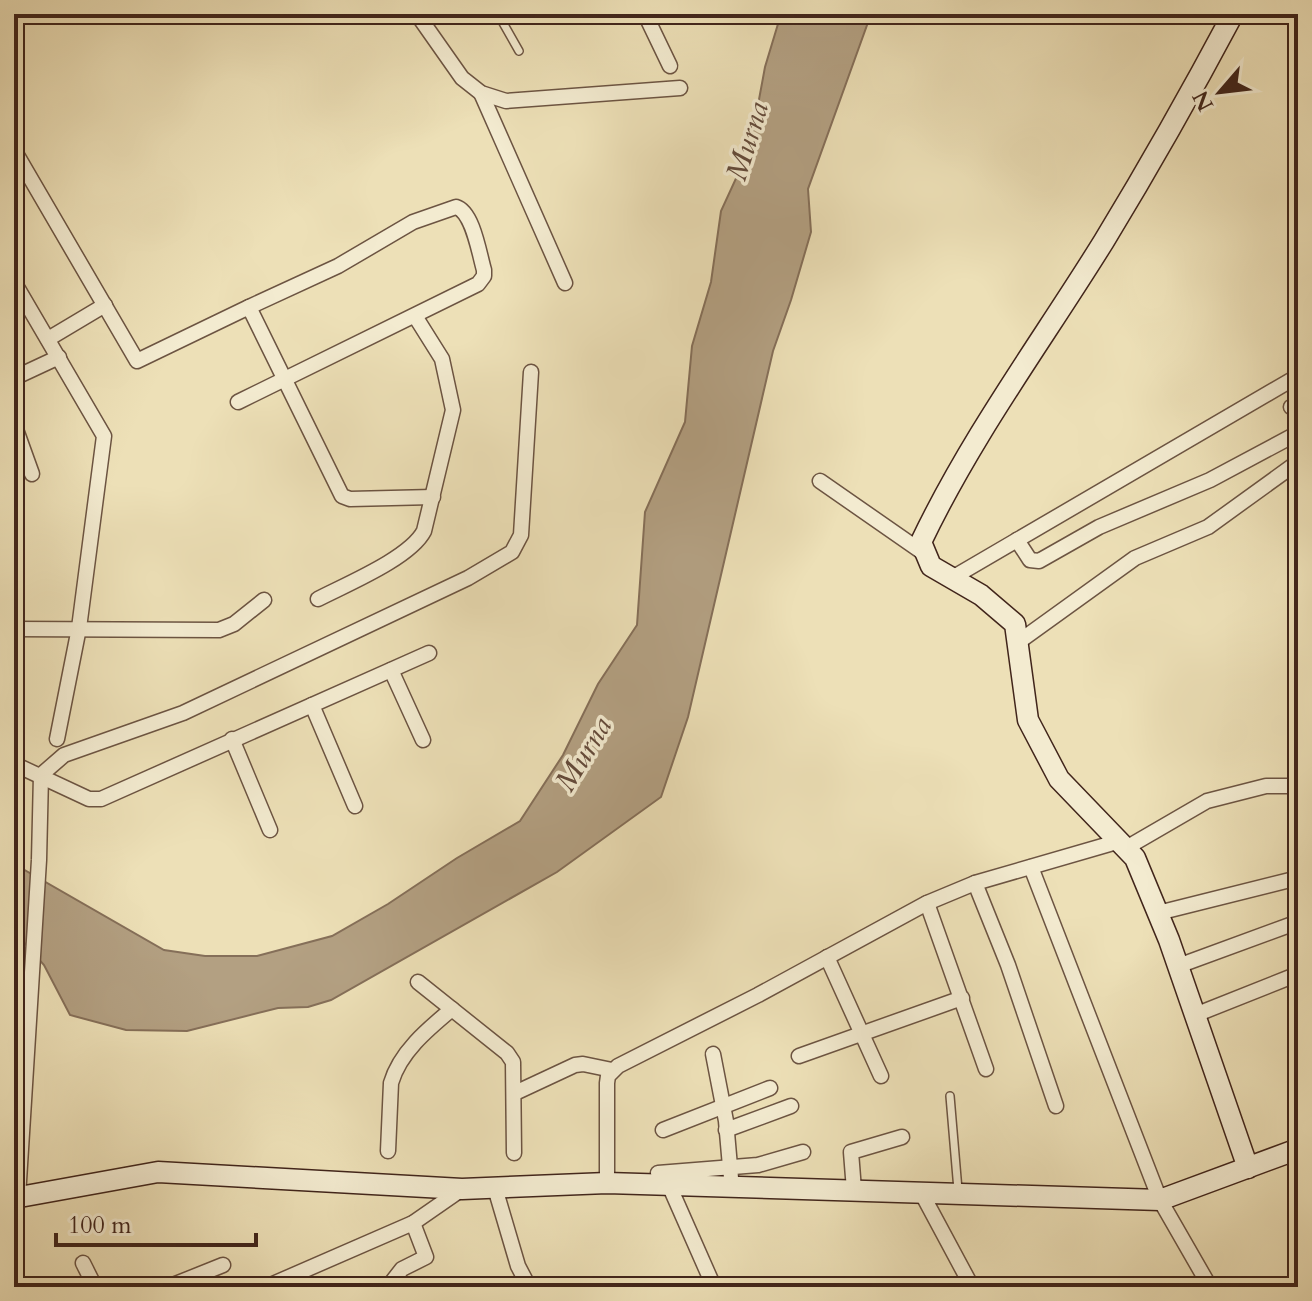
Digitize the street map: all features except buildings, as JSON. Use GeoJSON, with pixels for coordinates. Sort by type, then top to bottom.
{"type":"FeatureCollection","features":[{"type":"Feature","properties":{"kind":"street"},"geometry":{"type":"LineString","coordinates":[[417,14],[462,78],[481,93],[506,101],[680,88]]}},
{"type":"Feature","properties":{"kind":"street"},"geometry":{"type":"LineString","coordinates":[[645,14],[670,66]]}},
{"type":"Feature","properties":{"kind":"street"},"geometry":{"type":"LineString","coordinates":[[1233,14],[1103,242],[1036,344],[942,498],[921,542],[931,566],[981,595],[1015,624],[1028,720],[1054,771],[1135,858],[1178,966],[1248,1168]]}},
{"type":"Feature","properties":{"kind":"street"},"geometry":{"type":"LineString","coordinates":[[481,93],[565,283]]}},
{"type":"Feature","properties":{"kind":"street"},"geometry":{"type":"LineString","coordinates":[[14,150],[137,361],[338,266],[413,222],[456,207],[468,216],[484,276],[478,284],[238,402]]}},
{"type":"Feature","properties":{"kind":"street"},"geometry":{"type":"LineString","coordinates":[[14,282],[104,436],[79,628],[57,739]]}},
{"type":"Feature","properties":{"kind":"street"},"geometry":{"type":"LineString","coordinates":[[48,339],[105,305]]}},
{"type":"Feature","properties":{"kind":"street"},"geometry":{"type":"LineString","coordinates":[[249,307],[342,496],[350,499],[433,497]]}},
{"type":"Feature","properties":{"kind":"street"},"geometry":{"type":"LineString","coordinates":[[318,599],[413,547],[424,531],[452,419],[453,400],[442,359],[415,316]]}},
{"type":"Feature","properties":{"kind":"street"},"geometry":{"type":"LineString","coordinates":[[14,378],[59,357]]}},
{"type":"Feature","properties":{"kind":"street"},"geometry":{"type":"LineString","coordinates":[[531,372],[521,535],[512,552],[468,578],[183,713],[64,755],[41,775],[39,860],[16,1198],[158,1172],[462,1189],[731,1178],[854,1190],[1160,1200],[1298,1149]]}},
{"type":"Feature","properties":{"kind":"street"},"geometry":{"type":"LineString","coordinates":[[952,578],[1298,376]]}},
{"type":"Feature","properties":{"kind":"street"},"geometry":{"type":"LineString","coordinates":[[14,424],[32,474]]}},
{"type":"Feature","properties":{"kind":"street"},"geometry":{"type":"LineString","coordinates":[[1017,540],[1030,560],[1039,561],[1099,527],[1210,480],[1298,433]]}},
{"type":"Feature","properties":{"kind":"street"},"geometry":{"type":"LineString","coordinates":[[1017,643],[1135,558],[1208,527],[1298,462]]}},
{"type":"Feature","properties":{"kind":"street"},"geometry":{"type":"LineString","coordinates":[[820,481],[927,556]]}},
{"type":"Feature","properties":{"kind":"street"},"geometry":{"type":"LineString","coordinates":[[14,629],[219,630],[234,624],[264,600]]}},
{"type":"Feature","properties":{"kind":"street"},"geometry":{"type":"LineString","coordinates":[[14,764],[89,799],[101,799],[429,653]]}},
{"type":"Feature","properties":{"kind":"street"},"geometry":{"type":"LineString","coordinates":[[391,670],[423,740]]}},
{"type":"Feature","properties":{"kind":"street"},"geometry":{"type":"LineString","coordinates":[[312,705],[355,806]]}},
{"type":"Feature","properties":{"kind":"street"},"geometry":{"type":"LineString","coordinates":[[232,739],[270,830]]}},
{"type":"Feature","properties":{"kind":"street"},"geometry":{"type":"LineString","coordinates":[[515,1093],[575,1065],[612,1070],[927,903],[975,883],[1123,845],[1207,801],[1266,786],[1298,786]]}},
{"type":"Feature","properties":{"kind":"street"},"geometry":{"type":"LineString","coordinates":[[1031,867],[1160,1200],[1210,1287]]}},
{"type":"Feature","properties":{"kind":"street"},"geometry":{"type":"LineString","coordinates":[[1158,913],[1298,878]]}},
{"type":"Feature","properties":{"kind":"street"},"geometry":{"type":"LineString","coordinates":[[975,883],[1008,965],[1056,1106]]}},
{"type":"Feature","properties":{"kind":"street"},"geometry":{"type":"LineString","coordinates":[[927,903],[986,1069]]}},
{"type":"Feature","properties":{"kind":"street"},"geometry":{"type":"LineString","coordinates":[[1178,966],[1298,922]]}},
{"type":"Feature","properties":{"kind":"street"},"geometry":{"type":"LineString","coordinates":[[827,957],[881,1076]]}},
{"type":"Feature","properties":{"kind":"street"},"geometry":{"type":"LineString","coordinates":[[1195,1015],[1298,974]]}},
{"type":"Feature","properties":{"kind":"street"},"geometry":{"type":"LineString","coordinates":[[418,982],[507,1053],[513,1062],[514,1153]]}},
{"type":"Feature","properties":{"kind":"street"},"geometry":{"type":"LineString","coordinates":[[799,1056],[962,998]]}},
{"type":"Feature","properties":{"kind":"street"},"geometry":{"type":"LineString","coordinates":[[388,1151],[394,1073],[422,1035],[452,1009]]}},
{"type":"Feature","properties":{"kind":"street"},"geometry":{"type":"LineString","coordinates":[[713,1054],[723,1106],[731,1178]]}},
{"type":"Feature","properties":{"kind":"street"},"geometry":{"type":"LineString","coordinates":[[607,1183],[607,1083],[612,1070]]}},
{"type":"Feature","properties":{"kind":"street"},"geometry":{"type":"LineString","coordinates":[[663,1130],[770,1088]]}},
{"type":"Feature","properties":{"kind":"street"},"geometry":{"type":"LineString","coordinates":[[726,1130],[791,1106]]}},
{"type":"Feature","properties":{"kind":"street"},"geometry":{"type":"LineString","coordinates":[[854,1190],[851,1152],[902,1137]]}},
{"type":"Feature","properties":{"kind":"street"},"geometry":{"type":"LineString","coordinates":[[731,1178],[758,1165],[803,1152]]}},
{"type":"Feature","properties":{"kind":"street"},"geometry":{"type":"LineString","coordinates":[[664,1179],[714,1287]]}},
{"type":"Feature","properties":{"kind":"street"},"geometry":{"type":"LineString","coordinates":[[495,1188],[518,1266],[529,1287]]}},
{"type":"Feature","properties":{"kind":"street"},"geometry":{"type":"LineString","coordinates":[[266,1287],[292,1282],[413,1223],[462,1189]]}},
{"type":"Feature","properties":{"kind":"street"},"geometry":{"type":"LineString","coordinates":[[921,1192],[972,1287]]}},
{"type":"Feature","properties":{"kind":"street"},"geometry":{"type":"LineString","coordinates":[[388,1287],[402,1269],[426,1257],[413,1223]]}},
{"type":"Feature","properties":{"kind":"street"},"geometry":{"type":"LineString","coordinates":[[83,1263],[95,1287]]}},
{"type":"Feature","properties":{"kind":"street"},"geometry":{"type":"LineString","coordinates":[[168,1287],[223,1265]]}},
{"type":"Feature","properties":{"kind":"lane"},"geometry":{"type":"LineString","coordinates":[[498,14],[519,51]]}},
{"type":"Feature","properties":{"kind":"lane"},"geometry":{"type":"LineString","coordinates":[[950,1096],[958,1193]]}},
{"type":"Feature","properties":{"kind":"water","name":"Murna"},"geometry":{"type":"Polygon","coordinates":[[[781,14],[871,14],[808,189],[811,232],[773,351],[688,717],[661,797],[557,872],[331,1000],[308,1007],[278,1008],[187,1031],[126,1030],[70,1015],[44,965],[14,931],[14,864],[164,950],[205,956],[257,956],[332,936],[520,821],[563,755],[598,684],[637,625],[645,512],[685,422],[692,346],[711,282],[721,211],[750,148],[765,67],[781,14]]]}}]}
